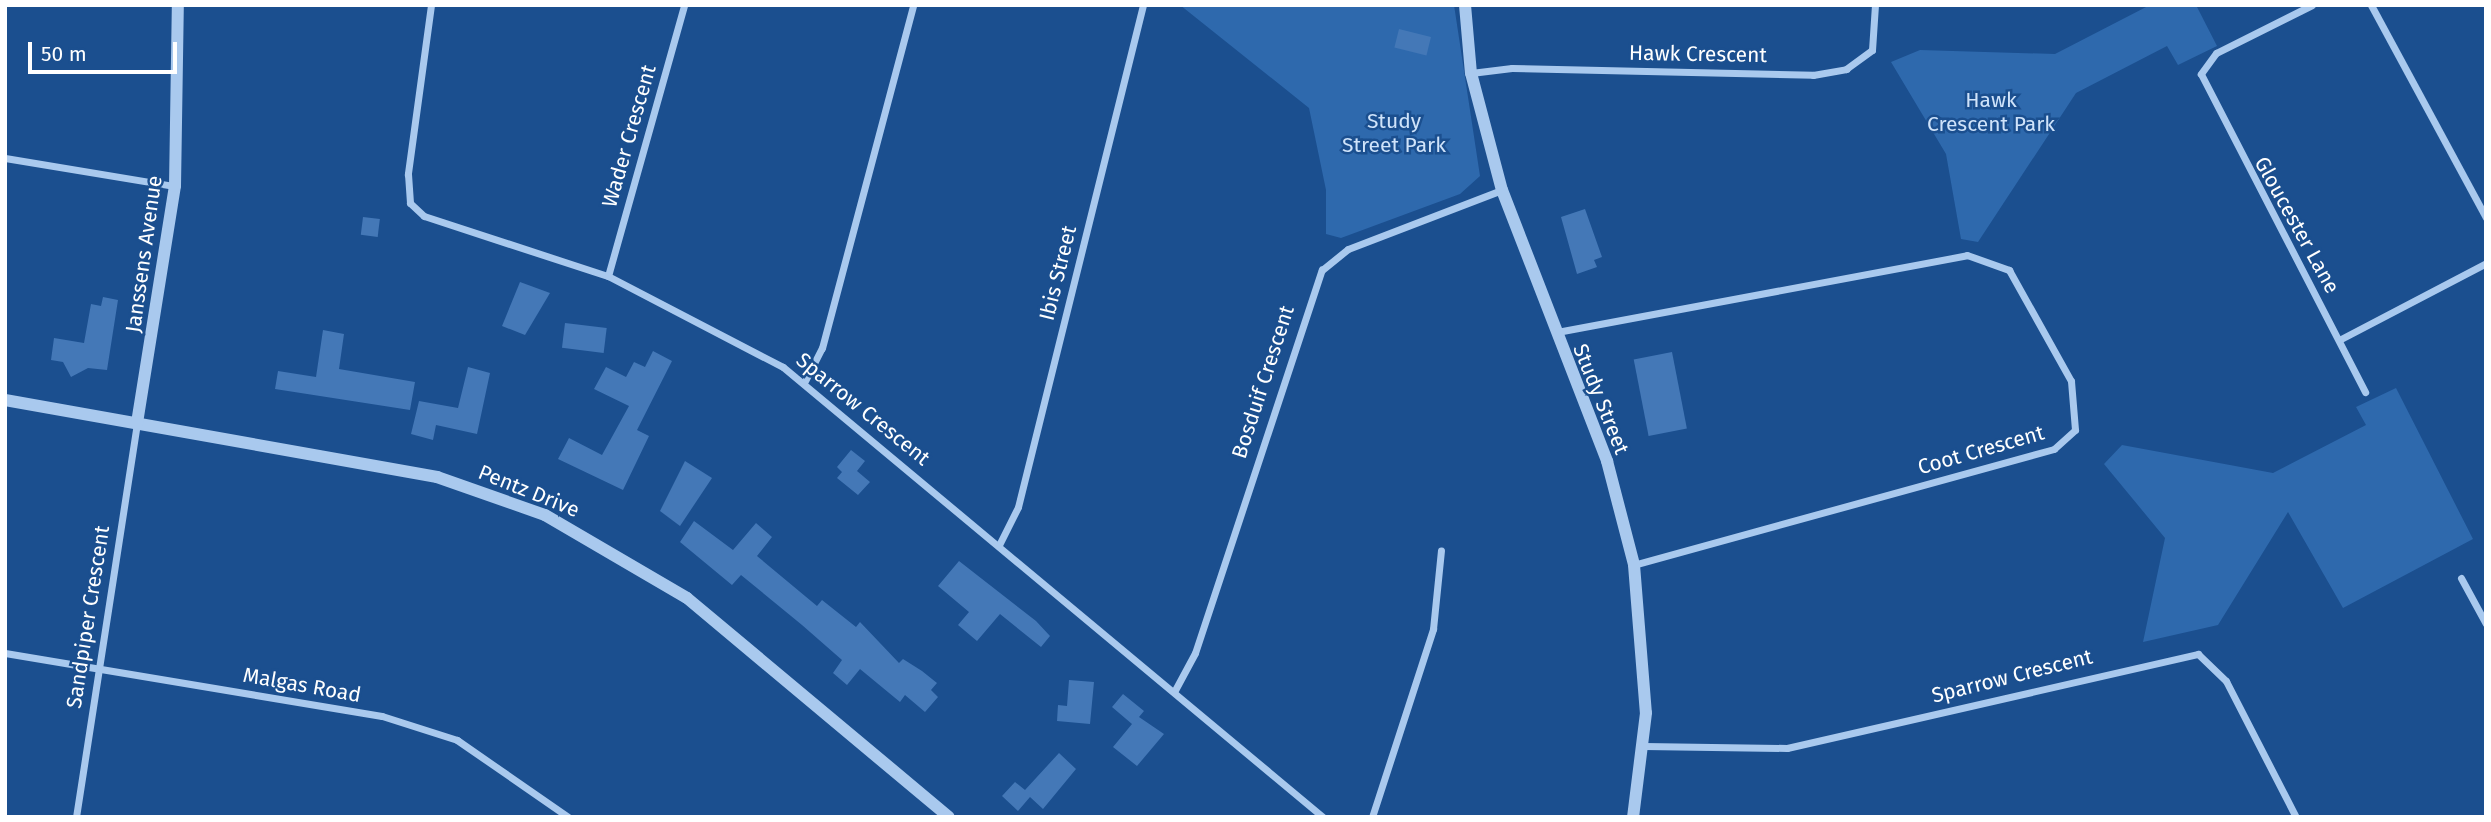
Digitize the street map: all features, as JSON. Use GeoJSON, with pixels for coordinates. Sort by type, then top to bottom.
{"type":"FeatureCollection","features":[{"type":"Feature","properties":{"kind":"street","name":"Janssens Avenue"},"geometry":{"type":"LineString","coordinates":[[137,424],[175,186],[178,5]]}},
{"type":"Feature","properties":{"kind":"street","name":"Sparrow Crescent"},"geometry":{"type":"LineString","coordinates":[[431,5],[408,174],[410,203],[424,216],[608,276],[805,381],[1323,817]]}},
{"type":"Feature","properties":{"kind":"street","name":"Wader Crescent"},"geometry":{"type":"LineString","coordinates":[[608,276],[684,5]]}},
{"type":"Feature","properties":{"kind":"street"},"geometry":{"type":"LineString","coordinates":[[805,381],[822,348],[912,5]]}},
{"type":"Feature","properties":{"kind":"street","name":"Ibis Street"},"geometry":{"type":"LineString","coordinates":[[999,545],[1018,507],[1143,5]]}},
{"type":"Feature","properties":{"kind":"street","name":"Study Street"},"geometry":{"type":"LineString","coordinates":[[1465,5],[1471,73],[1502,190],[1553,333],[1607,461],[1634,565],[1644,746],[1633,817]]}},
{"type":"Feature","properties":{"kind":"street","name":"Hawk Crescent"},"geometry":{"type":"LineString","coordinates":[[1471,73],[1512,68],[1835,71],[1872,50],[1875,5]]}},
{"type":"Feature","properties":{"kind":"street","name":"Gloucester Lane"},"geometry":{"type":"LineString","coordinates":[[2312,5],[2216,53],[2201,74],[2365,392]]}},
{"type":"Feature","properties":{"kind":"street"},"geometry":{"type":"LineString","coordinates":[[2371,5],[2486,218]]}},
{"type":"Feature","properties":{"kind":"street"},"geometry":{"type":"LineString","coordinates":[[5,158],[175,186]]}},
{"type":"Feature","properties":{"kind":"street","name":"Bosduif Crescent"},"geometry":{"type":"LineString","coordinates":[[1174,692],[1195,653],[1322,270],[1348,249],[1502,190]]}},
{"type":"Feature","properties":{"kind":"street","name":"Coot Crescent"},"geometry":{"type":"LineString","coordinates":[[1553,333],[1967,255],[2009,270],[2071,381],[2075,430],[2054,449],[1634,565]]}},
{"type":"Feature","properties":{"kind":"street"},"geometry":{"type":"LineString","coordinates":[[2339,340],[2486,262]]}},
{"type":"Feature","properties":{"kind":"street","name":"Pentz Drive"},"geometry":{"type":"LineString","coordinates":[[5,400],[437,477],[554,519],[687,598],[949,817]]}},
{"type":"Feature","properties":{"kind":"street","name":"Sandpiper Crescent"},"geometry":{"type":"LineString","coordinates":[[76,817],[137,424]]}},
{"type":"Feature","properties":{"kind":"street"},"geometry":{"type":"LineString","coordinates":[[1372,817],[1433,629],[1441,550]]}},
{"type":"Feature","properties":{"kind":"street"},"geometry":{"type":"LineString","coordinates":[[2461,578],[2486,624]]}},
{"type":"Feature","properties":{"kind":"street","name":"Malgas Road"},"geometry":{"type":"LineString","coordinates":[[5,653],[382,716],[444,736],[533,787],[568,817]]}},
{"type":"Feature","properties":{"kind":"street","name":"Sparrow Crescent"},"geometry":{"type":"LineString","coordinates":[[1644,746],[1787,748],[2198,654],[2226,681],[2296,817]]}},
{"type":"Feature","properties":{"kind":"green space","name":"Study Street Park"},"geometry":{"type":"Polygon","coordinates":[[[1180,5],[1454,5],[1480,176],[1460,194],[1341,238],[1326,234],[1326,190],[1309,108],[1180,5]]]}},
{"type":"Feature","properties":{"kind":"green space","name":"Hawk Crescent Park"},"geometry":{"type":"Polygon","coordinates":[[[2150,5],[2196,5],[2217,46],[2178,65],[2167,46],[2076,93],[1978,242],[1961,239],[1946,154],[1891,62],[1920,50],[2055,54],[2150,5]]]}},
{"type":"Feature","properties":{"kind":"green space"},"geometry":{"type":"Polygon","coordinates":[[[2396,388],[2473,539],[2343,608],[2288,512],[2218,625],[2143,642],[2165,538],[2104,464],[2122,445],[2273,473],[2366,425],[2356,407],[2396,388]]]}},
{"type":"Feature","properties":{"kind":"building"},"geometry":{"type":"Polygon","coordinates":[[[1399,29],[1431,37],[1426,55],[1394,47],[1399,29]]]}},
{"type":"Feature","properties":{"kind":"building"},"geometry":{"type":"Polygon","coordinates":[[[1585,209],[1602,257],[1594,260],[1597,267],[1577,274],[1561,217],[1585,209]]]}},
{"type":"Feature","properties":{"kind":"building"},"geometry":{"type":"Polygon","coordinates":[[[363,217],[380,219],[378,237],[361,235],[363,217]]]}},
{"type":"Feature","properties":{"kind":"building"},"geometry":{"type":"Polygon","coordinates":[[[520,282],[550,293],[525,335],[502,326],[520,282]]]}},
{"type":"Feature","properties":{"kind":"building"},"geometry":{"type":"Polygon","coordinates":[[[103,297],[118,300],[107,370],[88,368],[71,377],[63,362],[51,360],[54,338],[84,343],[91,304],[101,306],[103,297]]]}},
{"type":"Feature","properties":{"kind":"building"},"geometry":{"type":"Polygon","coordinates":[[[565,323],[607,328],[604,353],[562,348],[565,323]]]}},
{"type":"Feature","properties":{"kind":"building"},"geometry":{"type":"Polygon","coordinates":[[[323,330],[344,334],[339,369],[415,382],[410,410],[275,389],[278,371],[316,377],[323,330]]]}},
{"type":"Feature","properties":{"kind":"building"},"geometry":{"type":"Polygon","coordinates":[[[653,351],[672,361],[637,430],[649,436],[623,490],[558,459],[569,438],[602,455],[629,406],[594,389],[606,367],[626,377],[634,362],[645,367],[653,351]]]}},
{"type":"Feature","properties":{"kind":"building"},"geometry":{"type":"Polygon","coordinates":[[[1672,352],[1687,429],[1649,436],[1634,359],[1672,352]]]}},
{"type":"Feature","properties":{"kind":"building"},"geometry":{"type":"Polygon","coordinates":[[[468,367],[490,373],[477,434],[436,425],[433,440],[411,434],[419,401],[458,408],[468,367]]]}},
{"type":"Feature","properties":{"kind":"building"},"geometry":{"type":"Polygon","coordinates":[[[851,450],[865,461],[857,471],[870,482],[858,495],[837,478],[842,472],[837,467],[851,450]]]}},
{"type":"Feature","properties":{"kind":"building"},"geometry":{"type":"Polygon","coordinates":[[[685,461],[712,478],[680,526],[660,511],[685,461]]]}},
{"type":"Feature","properties":{"kind":"building"},"geometry":{"type":"Polygon","coordinates":[[[694,521],[733,550],[756,523],[772,537],[757,556],[817,606],[822,600],[856,627],[860,622],[899,663],[903,659],[937,683],[931,690],[938,697],[925,712],[905,695],[900,702],[860,669],[847,685],[833,673],[842,660],[802,625],[741,575],[732,585],[680,542],[694,521]]]}},
{"type":"Feature","properties":{"kind":"building"},"geometry":{"type":"Polygon","coordinates":[[[959,561],[1036,621],[1050,636],[1041,647],[1000,614],[977,641],[958,625],[969,612],[938,586],[959,561]]]}},
{"type":"Feature","properties":{"kind":"building"},"geometry":{"type":"Polygon","coordinates":[[[1069,680],[1094,682],[1090,724],[1057,721],[1058,705],[1067,706],[1069,680]]]}},
{"type":"Feature","properties":{"kind":"building"},"geometry":{"type":"Polygon","coordinates":[[[1123,694],[1144,711],[1139,717],[1164,734],[1137,766],[1113,747],[1132,724],[1112,707],[1123,694]]]}},
{"type":"Feature","properties":{"kind":"building"},"geometry":{"type":"Polygon","coordinates":[[[1059,753],[1076,769],[1043,809],[1030,797],[1018,811],[1002,796],[1015,782],[1025,790],[1059,753]]]}}]}
